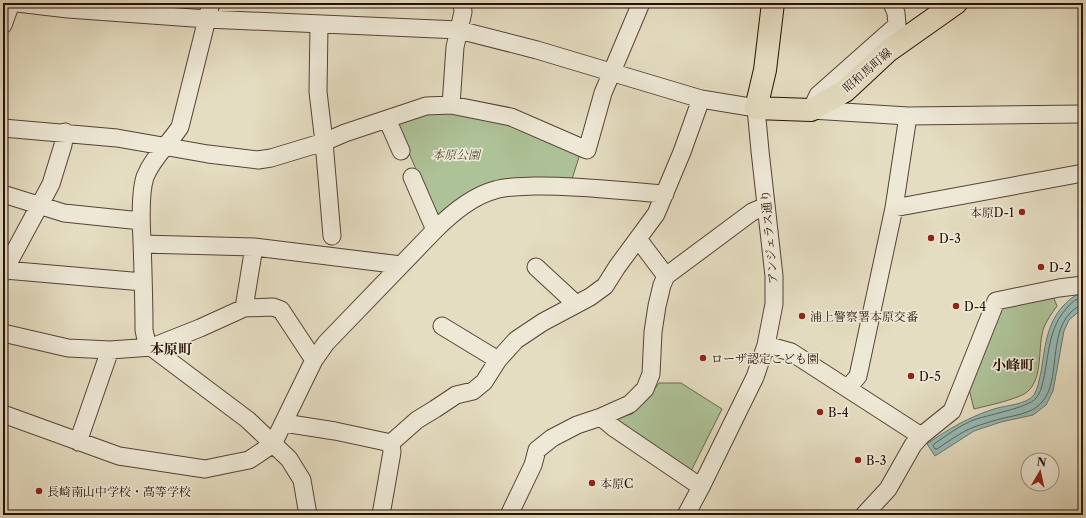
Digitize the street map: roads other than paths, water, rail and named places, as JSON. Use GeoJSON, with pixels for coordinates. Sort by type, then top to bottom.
{"type":"FeatureCollection","features":[{"type":"Feature","properties":{"kind":"main road"},"geometry":{"type":"LineString","coordinates":[[772,3],[765,70],[756,108],[811,110]]}},
{"type":"Feature","properties":{"kind":"main road","name":"昭和馬町線"},"geometry":{"type":"LineString","coordinates":[[811,110],[845,91],[888,51],[954,3]]}},
{"type":"Feature","properties":{"kind":"street"},"geometry":{"type":"LineString","coordinates":[[3,25],[11,3]]}},
{"type":"Feature","properties":{"kind":"street"},"geometry":{"type":"LineString","coordinates":[[17,3],[68,9],[207,19],[459,30],[537,50],[701,99],[756,108]]}},
{"type":"Feature","properties":{"kind":"street"},"geometry":{"type":"LineString","coordinates":[[211,3],[180,127],[173,137],[163,146],[145,177],[141,221],[144,330],[147,344],[248,420],[289,459],[302,480],[308,515]]}},
{"type":"Feature","properties":{"kind":"street"},"geometry":{"type":"LineString","coordinates":[[451,104],[456,47],[463,12],[462,3]]}},
{"type":"Feature","properties":{"kind":"street"},"geometry":{"type":"LineString","coordinates":[[3,128],[65,132],[117,138],[258,160],[271,158],[324,142],[345,133],[426,106],[451,104],[511,117],[587,150],[603,93],[641,3]]}},
{"type":"Feature","properties":{"kind":"street"},"geometry":{"type":"LineString","coordinates":[[892,3],[896,13],[897,25],[818,95],[811,110],[908,116],[1083,114]]}},
{"type":"Feature","properties":{"kind":"street"},"geometry":{"type":"LineString","coordinates":[[319,25],[318,92],[332,236]]}},
{"type":"Feature","properties":{"kind":"street"},"geometry":{"type":"LineString","coordinates":[[391,443],[417,420],[456,395],[473,392],[484,382],[498,360],[516,340],[590,297],[605,286],[656,214],[701,99]]}},
{"type":"Feature","properties":{"kind":"street","name":"アンジェラス通り"},"geometry":{"type":"LineString","coordinates":[[686,515],[755,377],[766,345],[774,304],[774,276],[756,108]]}},
{"type":"Feature","properties":{"kind":"street"},"geometry":{"type":"LineString","coordinates":[[848,388],[858,376],[894,208],[908,116]]}},
{"type":"Feature","properties":{"kind":"street"},"geometry":{"type":"LineString","coordinates":[[387,119],[401,152]]}},
{"type":"Feature","properties":{"kind":"street"},"geometry":{"type":"LineString","coordinates":[[65,132],[63,145],[51,184],[4,271],[143,282]]}},
{"type":"Feature","properties":{"kind":"street"},"geometry":{"type":"LineString","coordinates":[[894,208],[1083,173]]}},
{"type":"Feature","properties":{"kind":"street"},"geometry":{"type":"LineString","coordinates":[[412,177],[435,230]]}},
{"type":"Feature","properties":{"kind":"street"},"geometry":{"type":"LineString","coordinates":[[3,414],[119,456],[205,469],[249,460],[273,444],[314,360],[326,344],[401,264],[446,219],[469,202],[495,190],[512,187],[578,187],[665,194]]}},
{"type":"Feature","properties":{"kind":"street"},"geometry":{"type":"LineString","coordinates":[[3,194],[64,213],[141,221]]}},
{"type":"Feature","properties":{"kind":"street"},"geometry":{"type":"LineString","coordinates":[[509,515],[533,464],[537,450],[552,438],[577,425],[601,418],[630,404],[645,389],[651,374],[657,306],[662,285],[666,276],[752,212],[766,206]]}},
{"type":"Feature","properties":{"kind":"street"},"geometry":{"type":"LineString","coordinates":[[638,239],[666,276]]}},
{"type":"Feature","properties":{"kind":"street"},"geometry":{"type":"LineString","coordinates":[[142,244],[254,247],[401,264]]}},
{"type":"Feature","properties":{"kind":"street"},"geometry":{"type":"LineString","coordinates":[[244,308],[254,247]]}},
{"type":"Feature","properties":{"kind":"street"},"geometry":{"type":"LineString","coordinates":[[536,267],[576,304]]}},
{"type":"Feature","properties":{"kind":"street"},"geometry":{"type":"LineString","coordinates":[[864,515],[888,489],[913,444],[952,411],[996,301],[1059,288],[1083,285]]}},
{"type":"Feature","properties":{"kind":"street"},"geometry":{"type":"LineString","coordinates":[[3,334],[68,348],[110,350],[152,347],[200,328],[244,308],[273,307],[281,310],[314,360]]}},
{"type":"Feature","properties":{"kind":"street"},"geometry":{"type":"LineString","coordinates":[[442,326],[498,360]]}},
{"type":"Feature","properties":{"kind":"street"},"geometry":{"type":"LineString","coordinates":[[766,345],[791,352],[921,436]]}},
{"type":"Feature","properties":{"kind":"street"},"geometry":{"type":"LineString","coordinates":[[78,442],[110,350]]}},
{"type":"Feature","properties":{"kind":"street"},"geometry":{"type":"LineString","coordinates":[[601,418],[701,487]]}},
{"type":"Feature","properties":{"kind":"street"},"geometry":{"type":"LineString","coordinates":[[284,423],[335,431],[391,443]]}},
{"type":"Feature","properties":{"kind":"street"},"geometry":{"type":"LineString","coordinates":[[381,515],[392,452],[391,443]]}},
{"type":"Feature","properties":{"kind":"water"},"geometry":{"type":"Polygon","coordinates":[[[1083,293],[1083,308],[1069,320],[1064,331],[1053,391],[1046,405],[1033,415],[1001,422],[974,431],[935,456],[927,444],[943,433],[976,416],[994,409],[1021,403],[1034,395],[1041,372],[1047,337],[1053,321],[1057,313],[1067,302],[1074,296],[1083,293]]]}},
{"type":"Feature","properties":{"kind":"place","name":"本原D-1"},"geometry":{"type":"Point","coordinates":[1022,212]}},
{"type":"Feature","properties":{"kind":"place","name":"D-3"},"geometry":{"type":"Point","coordinates":[931,238]}},
{"type":"Feature","properties":{"kind":"place","name":"D-2"},"geometry":{"type":"Point","coordinates":[1041,267]}},
{"type":"Feature","properties":{"kind":"place","name":"D-4"},"geometry":{"type":"Point","coordinates":[956,306]}},
{"type":"Feature","properties":{"kind":"place","name":"浦上警察署本原交番"},"geometry":{"type":"Point","coordinates":[802,316]}},
{"type":"Feature","properties":{"kind":"place","name":"ローザ認定こども園"},"geometry":{"type":"Point","coordinates":[703,358]}},
{"type":"Feature","properties":{"kind":"place","name":"D-5"},"geometry":{"type":"Point","coordinates":[911,376]}},
{"type":"Feature","properties":{"kind":"place","name":"B-4"},"geometry":{"type":"Point","coordinates":[820,412]}},
{"type":"Feature","properties":{"kind":"place","name":"B-3"},"geometry":{"type":"Point","coordinates":[858,460]}},
{"type":"Feature","properties":{"kind":"place","name":"本原C"},"geometry":{"type":"Point","coordinates":[592,483]}},
{"type":"Feature","properties":{"kind":"place","name":"長崎南山中学校・高等学校"},"geometry":{"type":"Point","coordinates":[39,491]}},
{"type":"Feature","properties":{"kind":"district","name":"本原町"},"geometry":{"type":"Point","coordinates":[171,349]}},
{"type":"Feature","properties":{"kind":"district","name":"小峰町"},"geometry":{"type":"Point","coordinates":[1013,365]}},
{"type":"Feature","properties":{"kind":"park label","name":"本原公園"},"geometry":{"type":"Point","coordinates":[456,154]}}]}
